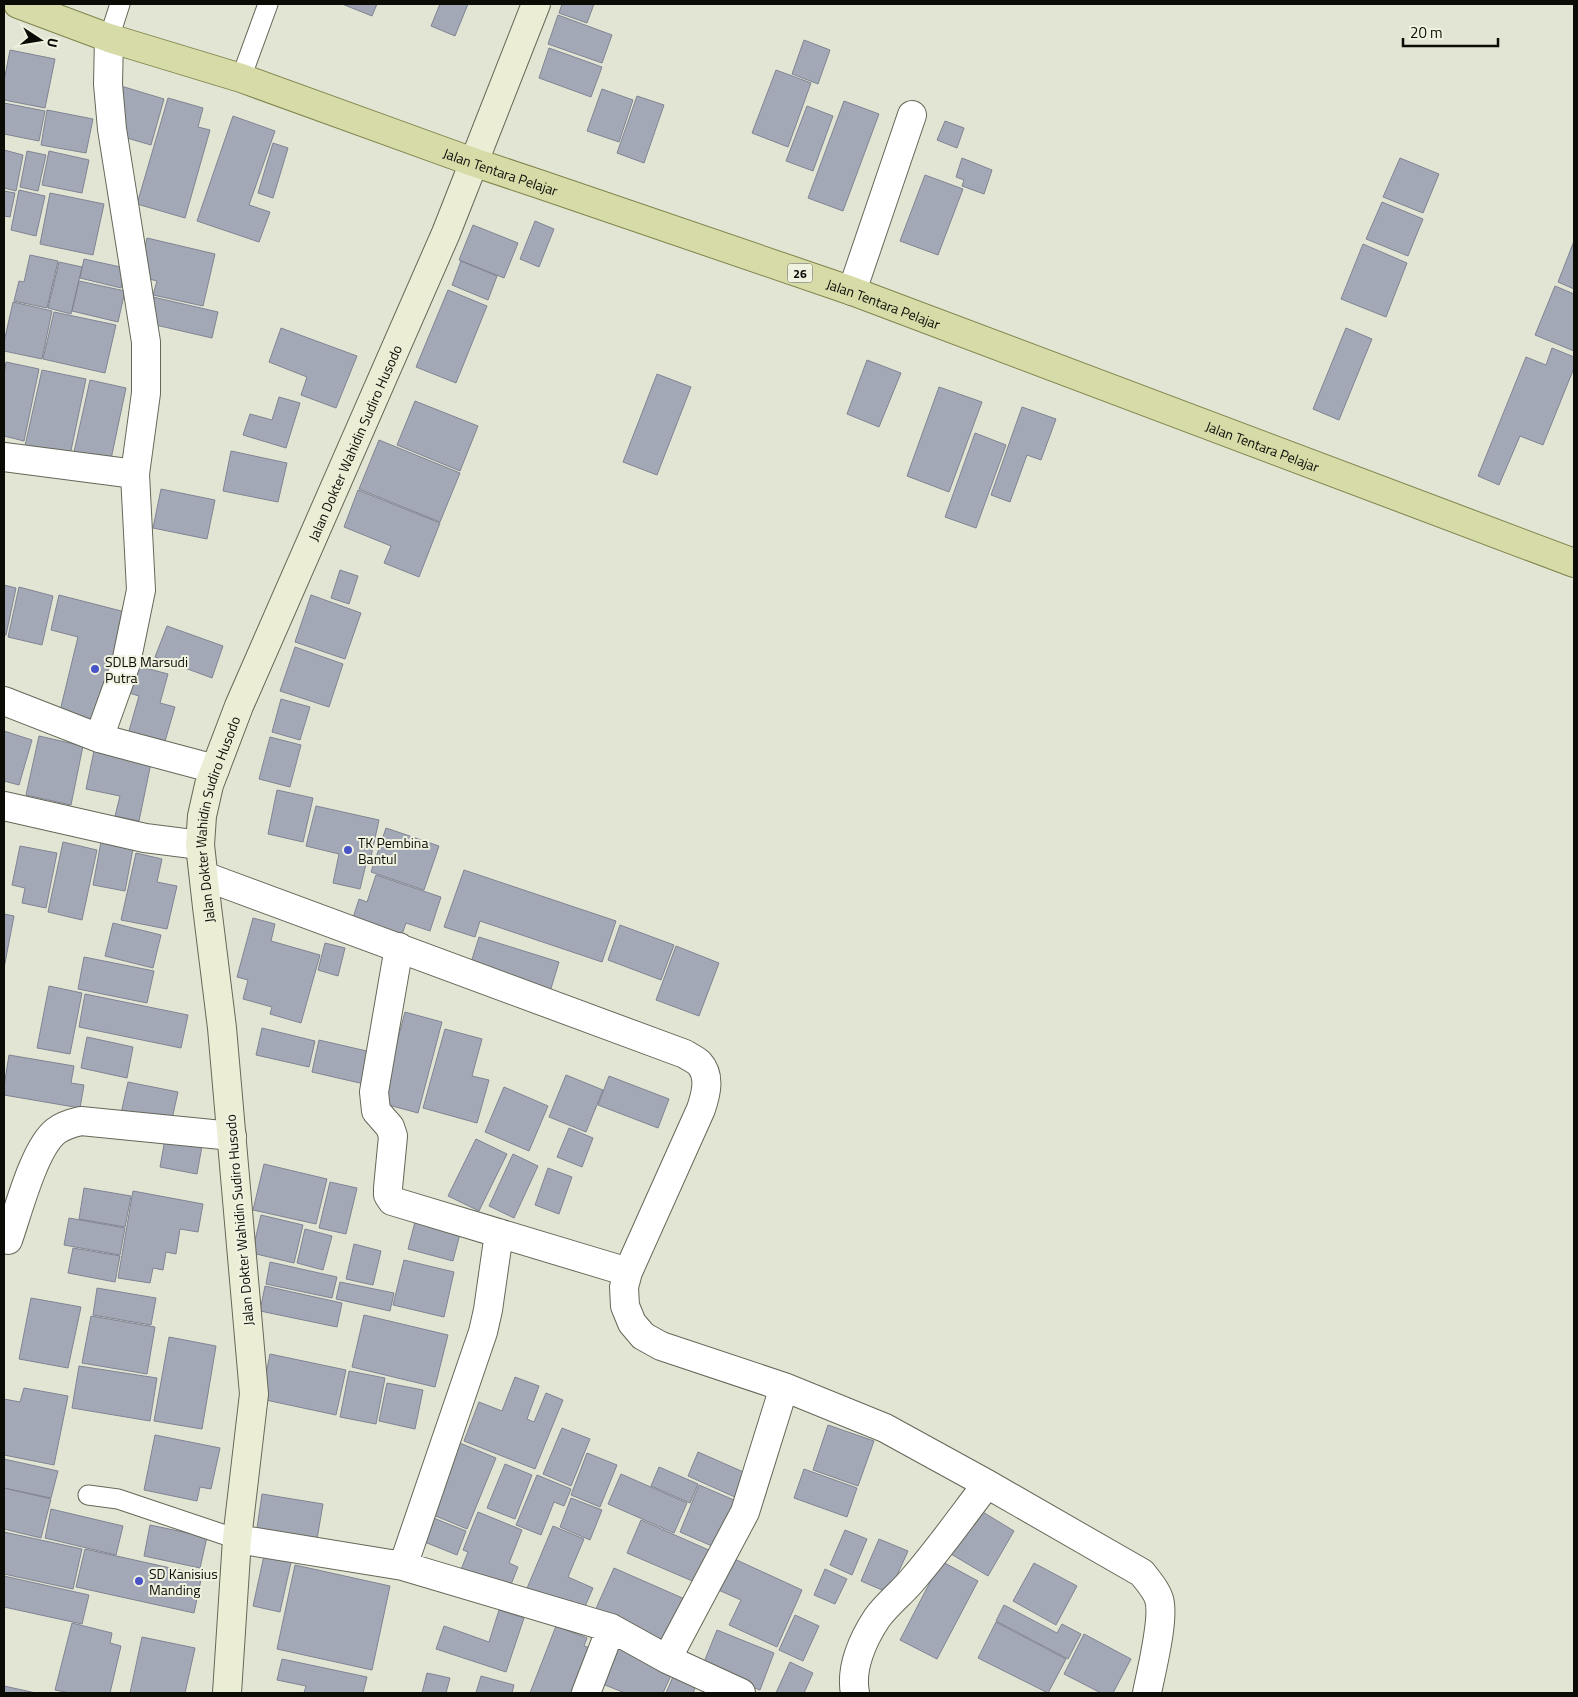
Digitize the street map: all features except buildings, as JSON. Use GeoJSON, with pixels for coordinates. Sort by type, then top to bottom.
{"type":"FeatureCollection","features":[{"type":"Feature","properties":{"kind":"main road","name":"Jalan Tentara Pelajar"},"geometry":{"type":"LineString","coordinates":[[18,4],[109,38],[241,78],[473,162],[852,291],[1574,563]]}},
{"type":"Feature","properties":{"kind":"main road","name":"Jalan Dokter Wahidin Sudiro Husodo"},"geometry":{"type":"LineString","coordinates":[[227,1693],[237,1539],[254,1394],[222,1028],[200,845],[202,816],[209,785],[239,706],[446,233],[536,4]]}},
{"type":"Feature","properties":{"kind":"street"},"geometry":{"type":"LineString","coordinates":[[99,738],[126,663],[141,590],[135,474],[146,393],[146,342],[112,130],[108,84],[109,38]]}},
{"type":"Feature","properties":{"kind":"street"},"geometry":{"type":"LineString","coordinates":[[852,291],[912,115]]}},
{"type":"Feature","properties":{"kind":"street"},"geometry":{"type":"LineString","coordinates":[[4,456],[135,474]]}},
{"type":"Feature","properties":{"kind":"street"},"geometry":{"type":"LineString","coordinates":[[4,701],[99,738],[215,769]]}},
{"type":"Feature","properties":{"kind":"street"},"geometry":{"type":"LineString","coordinates":[[4,806],[145,838],[200,845]]}},
{"type":"Feature","properties":{"kind":"street"},"geometry":{"type":"LineString","coordinates":[[204,876],[685,1054],[699,1063],[706,1076],[706,1093],[701,1109],[628,1272],[624,1287],[625,1306],[632,1323],[643,1336],[662,1346],[784,1387],[885,1428],[1142,1573],[1154,1587],[1160,1599],[1161,1617],[1147,1693]]}},
{"type":"Feature","properties":{"kind":"street"},"geometry":{"type":"LineString","coordinates":[[399,947],[374,1092],[376,1111],[390,1127],[393,1136],[388,1188],[388,1194],[392,1201],[628,1272]]}},
{"type":"Feature","properties":{"kind":"street"},"geometry":{"type":"LineString","coordinates":[[5,1246],[38,1156],[56,1131],[67,1124],[81,1121],[232,1136]]}},
{"type":"Feature","properties":{"kind":"street"},"geometry":{"type":"LineString","coordinates":[[403,1566],[483,1332],[499,1233]]}},
{"type":"Feature","properties":{"kind":"street"},"geometry":{"type":"LineString","coordinates":[[667,1659],[746,1512],[784,1387]]}},
{"type":"Feature","properties":{"kind":"street"},"geometry":{"type":"LineString","coordinates":[[855,1693],[852,1681],[857,1659],[878,1617],[914,1579],[987,1484]]}},
{"type":"Feature","properties":{"kind":"street"},"geometry":{"type":"LineString","coordinates":[[237,1539],[403,1566],[611,1628],[667,1659],[741,1693]]}},
{"type":"Feature","properties":{"kind":"street"},"geometry":{"type":"LineString","coordinates":[[586,1693],[611,1628]]}},
{"type":"Feature","properties":{"kind":"lane"},"geometry":{"type":"LineString","coordinates":[[109,38],[120,4]]}},
{"type":"Feature","properties":{"kind":"lane"},"geometry":{"type":"LineString","coordinates":[[241,78],[268,4]]}},
{"type":"Feature","properties":{"kind":"lane"},"geometry":{"type":"LineString","coordinates":[[88,1495],[118,1499],[237,1539]]}},
{"type":"Feature","properties":{"kind":"place","name":"SDLB Marsudi Putra"},"geometry":{"type":"Point","coordinates":[95,669]}},
{"type":"Feature","properties":{"kind":"place","name":"TK Pembina Bantul"},"geometry":{"type":"Point","coordinates":[348,850]}},
{"type":"Feature","properties":{"kind":"place","name":"SD Kanisius Manding"},"geometry":{"type":"Point","coordinates":[139,1581]}}]}
